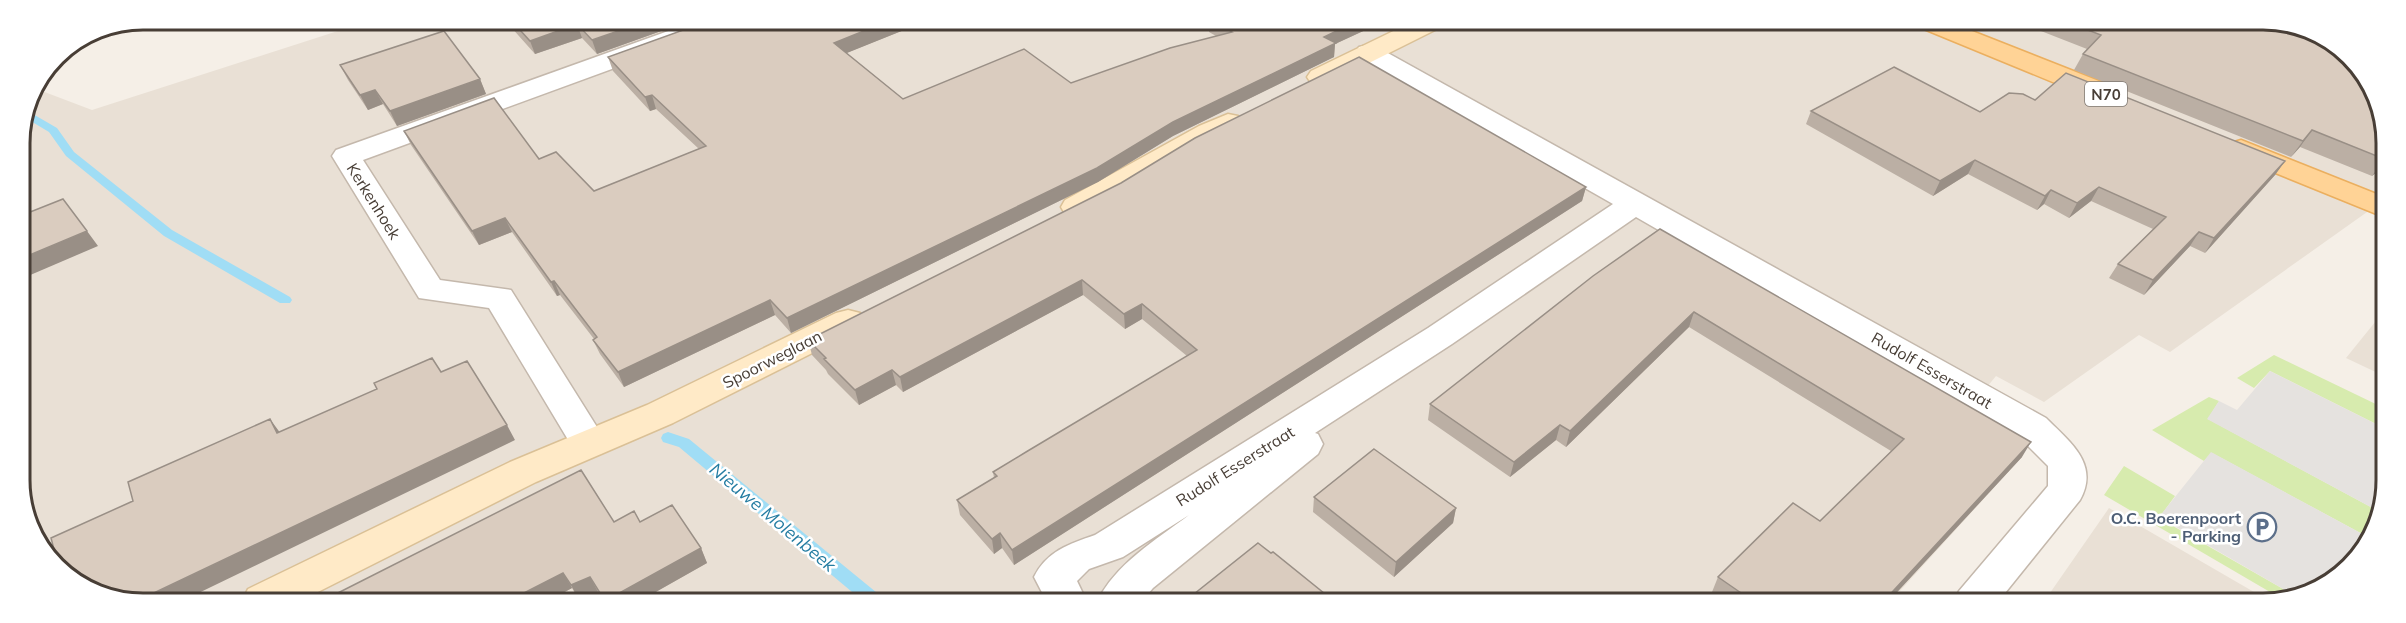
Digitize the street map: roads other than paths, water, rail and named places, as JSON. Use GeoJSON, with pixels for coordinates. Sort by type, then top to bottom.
{"type":"FeatureCollection","features":[{"type":"Feature","properties":{"kind":"main road","name":"N70"},"geometry":{"type":"LineString","coordinates":[[1948,30],[2123,101]]}},
{"type":"Feature","properties":{"kind":"main road"},"geometry":{"type":"LineString","coordinates":[[2211,137],[2376,205]]}},
{"type":"Feature","properties":{"kind":"street","name":"Kerkenhoek"},"geometry":{"type":"LineString","coordinates":[[589,443],[499,298],[430,290],[346,156],[695,30]]}},
{"type":"Feature","properties":{"kind":"street"},"geometry":{"type":"LineString","coordinates":[[1297,88],[1415,30]]}},
{"type":"Feature","properties":{"kind":"street","name":"Rudolf Esserstraat"},"geometry":{"type":"LineString","coordinates":[[1368,53],[2033,428],[2066,461],[2067,490],[1981,593]]}},
{"type":"Feature","properties":{"kind":"street"},"geometry":{"type":"LineString","coordinates":[[1046,222],[1110,190],[1184,144],[1256,108]]}},
{"type":"Feature","properties":{"kind":"street","name":"Rudolf Esserstraat"},"geometry":{"type":"LineString","coordinates":[[1062,593],[1054,577],[1075,558],[1109,546],[1440,336],[1636,203]]}},
{"type":"Feature","properties":{"kind":"street","name":"Spoorweglaan"},"geometry":{"type":"LineString","coordinates":[[278,593],[524,472],[660,414],[878,306]]}},
{"type":"Feature","properties":{"kind":"street","name":"Rudolf Esserstraat"},"geometry":{"type":"LineString","coordinates":[[1125,593],[1139,576],[1440,336]]}},
{"type":"Feature","properties":{"kind":"waterway","name":"Nieuwe Molenbeek"},"geometry":{"type":"LineString","coordinates":[[33,118],[53,130],[70,154],[168,233],[285,300]]}},
{"type":"Feature","properties":{"kind":"waterway","name":"Nieuwe Molenbeek"},"geometry":{"type":"LineString","coordinates":[[668,438],[684,443],[865,593]]}},
{"type":"Feature","properties":{"kind":"place","name":"O.C. Boerenpoort - Parking"},"geometry":{"type":"Point","coordinates":[2262,527]}}]}
